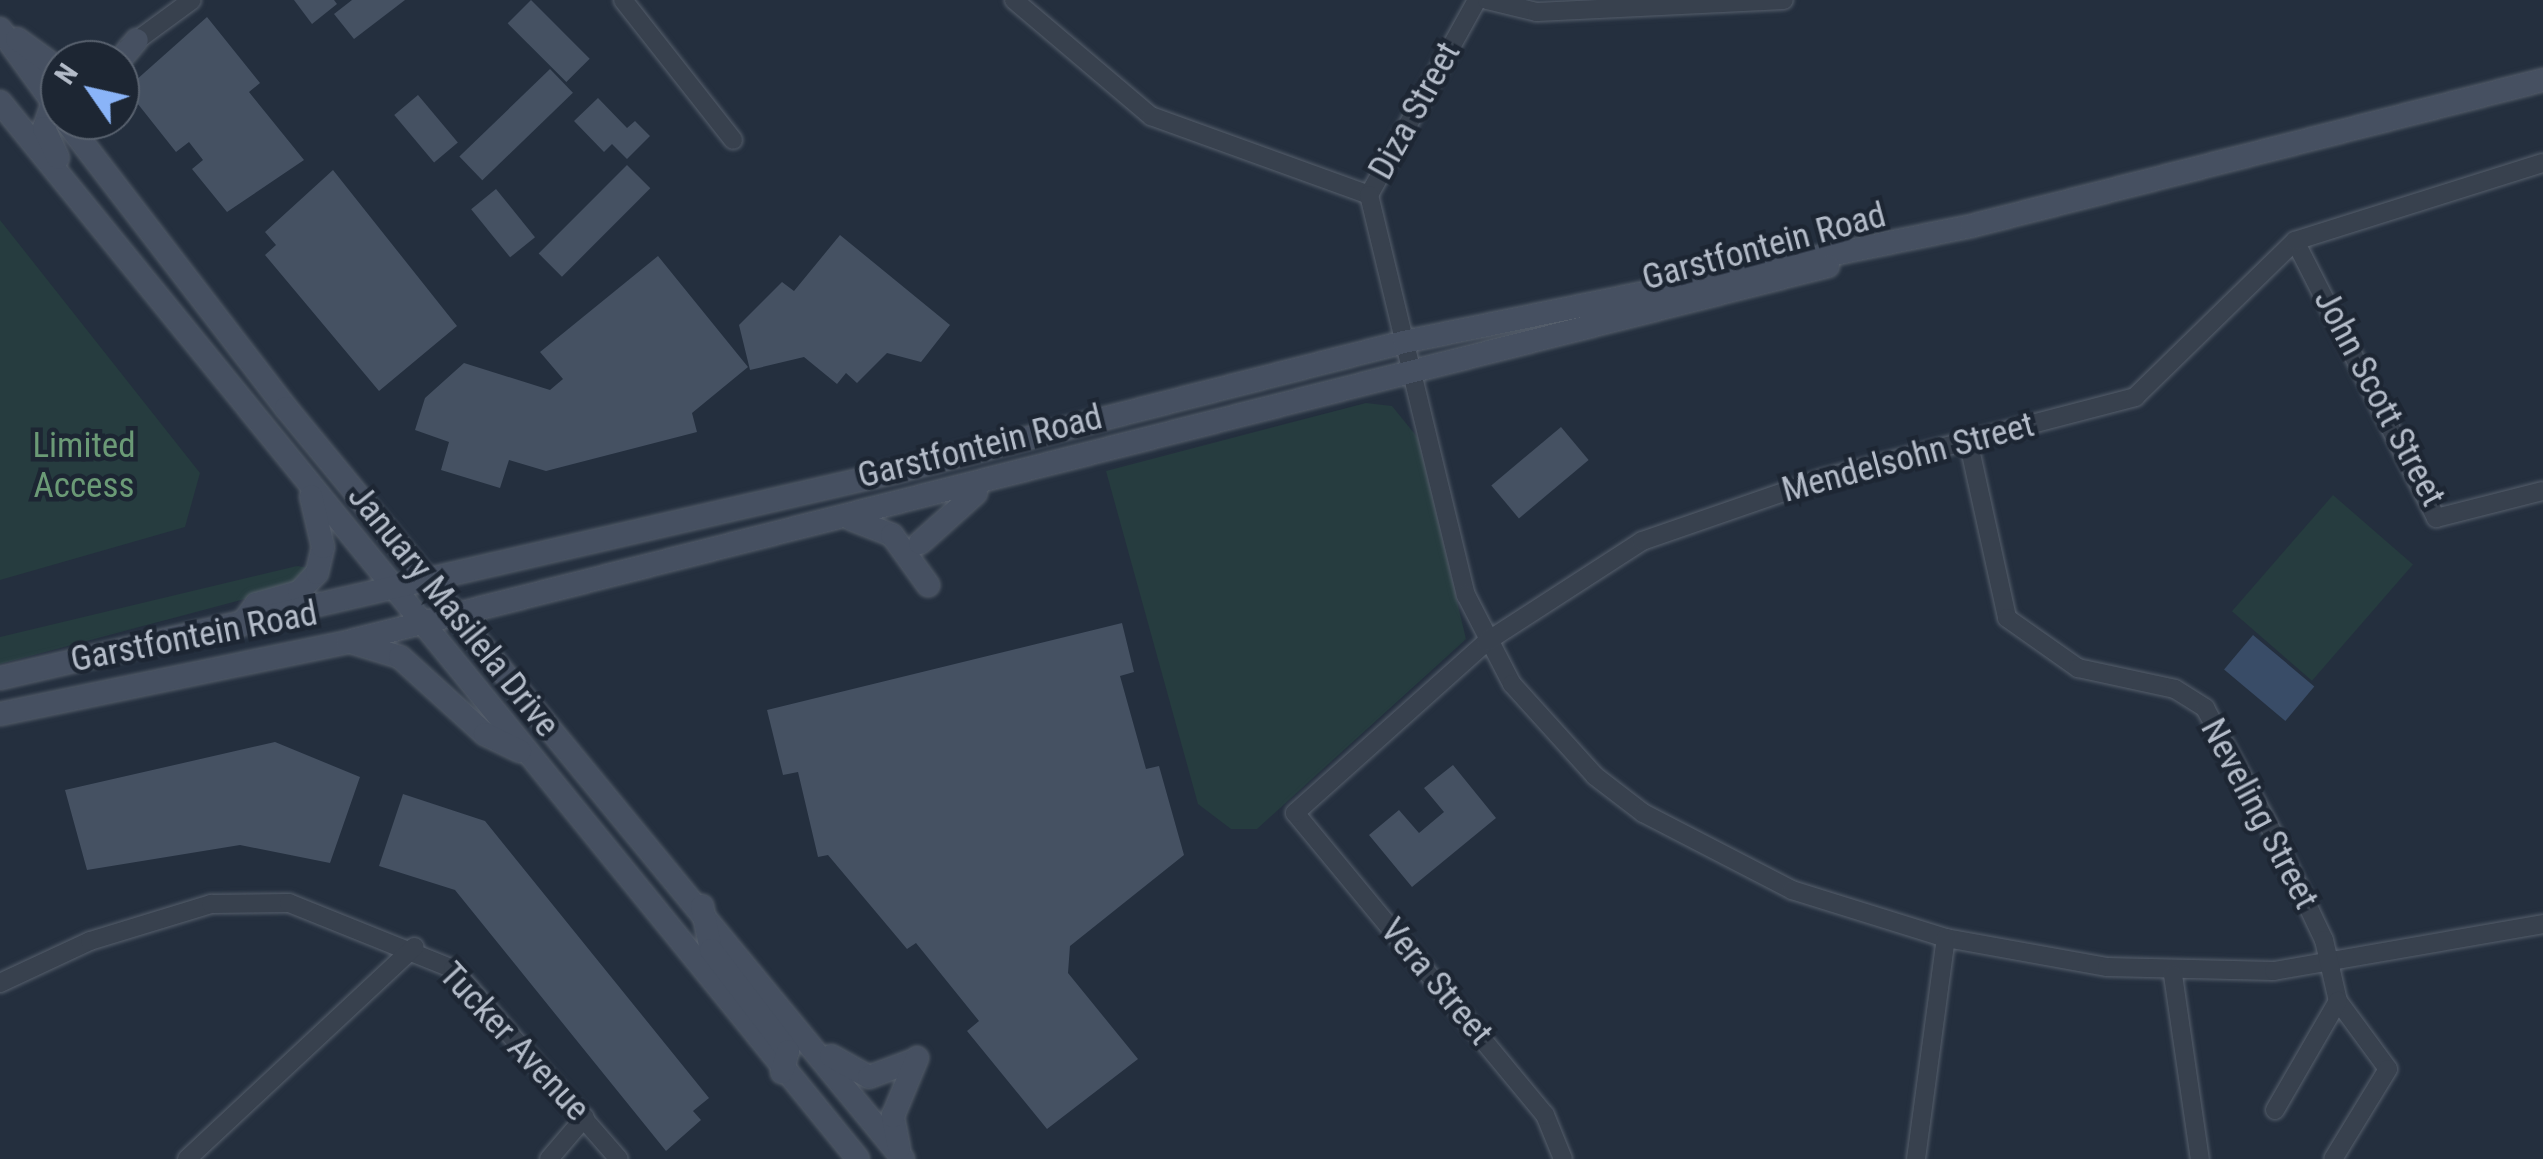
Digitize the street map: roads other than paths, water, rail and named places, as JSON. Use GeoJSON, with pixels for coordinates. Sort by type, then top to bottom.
{"type":"FeatureCollection","features":[{"type":"Feature","properties":{"kind":"main road"},"geometry":{"type":"LineString","coordinates":[[1,29],[40,56]]}},
{"type":"Feature","properties":{"kind":"main road","name":"January Masilela Drive"},"geometry":{"type":"LineString","coordinates":[[1,29],[40,81]]}},
{"type":"Feature","properties":{"kind":"main road","name":"Garstfontein Road"},"geometry":{"type":"LineString","coordinates":[[0,714],[347,642],[456,611],[1412,374],[2543,80]]}},
{"type":"Feature","properties":{"kind":"main road","name":"January Masilela Drive"},"geometry":{"type":"LineString","coordinates":[[0,102],[782,1072],[858,1159]]}},
{"type":"Feature","properties":{"kind":"main road"},"geometry":{"type":"LineString","coordinates":[[48,140],[108,237]]}},
{"type":"Feature","properties":{"kind":"main road","name":"January Masilela Drive"},"geometry":{"type":"LineString","coordinates":[[80,140],[427,576],[702,906],[904,1159]]}},
{"type":"Feature","properties":{"kind":"main road"},"geometry":{"type":"LineString","coordinates":[[82,140],[82,144]]}},
{"type":"Feature","properties":{"kind":"main road","name":"Garstfontein Road"},"geometry":{"type":"LineString","coordinates":[[0,678],[241,625],[427,576],[902,470],[1404,342],[1971,226]]}},
{"type":"Feature","properties":{"kind":"main road"},"geometry":{"type":"LineString","coordinates":[[920,544],[996,480]]}},
{"type":"Feature","properties":{"kind":"main road"},"geometry":{"type":"LineString","coordinates":[[241,625],[256,604],[299,592],[317,573],[322,547],[310,490]]}},
{"type":"Feature","properties":{"kind":"main road"},"geometry":{"type":"LineString","coordinates":[[837,518],[892,535],[928,585]]}},
{"type":"Feature","properties":{"kind":"main road"},"geometry":{"type":"LineString","coordinates":[[347,642],[400,657],[485,734],[524,752]]}},
{"type":"Feature","properties":{"kind":"main road"},"geometry":{"type":"LineString","coordinates":[[702,906],[711,950],[788,1052],[782,1072]]}},
{"type":"Feature","properties":{"kind":"main road"},"geometry":{"type":"LineString","coordinates":[[789,1016],[856,1074],[878,1076],[914,1060],[893,1116],[904,1159]]}},
{"type":"Feature","properties":{"kind":"main road"},"geometry":{"type":"LineString","coordinates":[[861,1106],[870,1159]]}},
{"type":"Feature","properties":{"kind":"street"},"geometry":{"type":"LineString","coordinates":[[137,40],[192,0]]}},
{"type":"Feature","properties":{"kind":"street"},"geometry":{"type":"LineString","coordinates":[[622,0],[733,140]]}},
{"type":"Feature","properties":{"kind":"street"},"geometry":{"type":"LineString","coordinates":[[1014,0],[1150,116],[1369,195]]}},
{"type":"Feature","properties":{"kind":"street","name":"Diza Street"},"geometry":{"type":"LineString","coordinates":[[1477,0],[1369,195],[1412,374],[1486,642]]}},
{"type":"Feature","properties":{"kind":"street"},"geometry":{"type":"LineString","coordinates":[[1486,0],[1537,12],[1784,0]]}},
{"type":"Feature","properties":{"kind":"street","name":"Mendelsohn Street"},"geometry":{"type":"LineString","coordinates":[[1295,813],[1486,642],[1660,533],[2149,390],[2256,270],[2296,241],[2543,163]]}},
{"type":"Feature","properties":{"kind":"street","name":"John Scott Street"},"geometry":{"type":"LineString","coordinates":[[2296,241],[2436,518],[2543,491]]}},
{"type":"Feature","properties":{"kind":"street","name":"Neveling Street"},"geometry":{"type":"LineString","coordinates":[[1968,440],[2007,618],[2078,668],[2176,689],[2205,708],[2329,962],[2338,1001]]}},
{"type":"Feature","properties":{"kind":"street"},"geometry":{"type":"LineString","coordinates":[[1486,642],[1564,744],[1644,812],[1788,888],[1946,938],[2173,974],[2329,962],[2543,924]]}},
{"type":"Feature","properties":{"kind":"street","name":"Vera Street"},"geometry":{"type":"LineString","coordinates":[[1295,813],[1545,1115],[1563,1159]]}},
{"type":"Feature","properties":{"kind":"street","name":"Tucker Avenue"},"geometry":{"type":"LineString","coordinates":[[0,983],[90,941],[243,898],[290,903],[414,947],[461,976],[619,1159]]}},
{"type":"Feature","properties":{"kind":"street"},"geometry":{"type":"LineString","coordinates":[[1916,1159],[1946,938]]}},
{"type":"Feature","properties":{"kind":"street"},"geometry":{"type":"LineString","coordinates":[[188,1159],[414,947]]}},
{"type":"Feature","properties":{"kind":"street"},"geometry":{"type":"LineString","coordinates":[[2173,974],[2200,1159]]}},
{"type":"Feature","properties":{"kind":"street"},"geometry":{"type":"LineString","coordinates":[[2275,1110],[2338,1001],[2388,1069],[2333,1159]]}},
{"type":"Feature","properties":{"kind":"street"},"geometry":{"type":"LineString","coordinates":[[549,1159],[584,1117]]}},
{"type":"Feature","properties":{"kind":"water"},"geometry":{"type":"Polygon","coordinates":[[[2253,635],[2314,686],[2285,721],[2224,669],[2253,635]]]}},
{"type":"Feature","properties":{"kind":"park label","name":"Limited Access"},"geometry":{"type":"Point","coordinates":[84,466]}}]}
